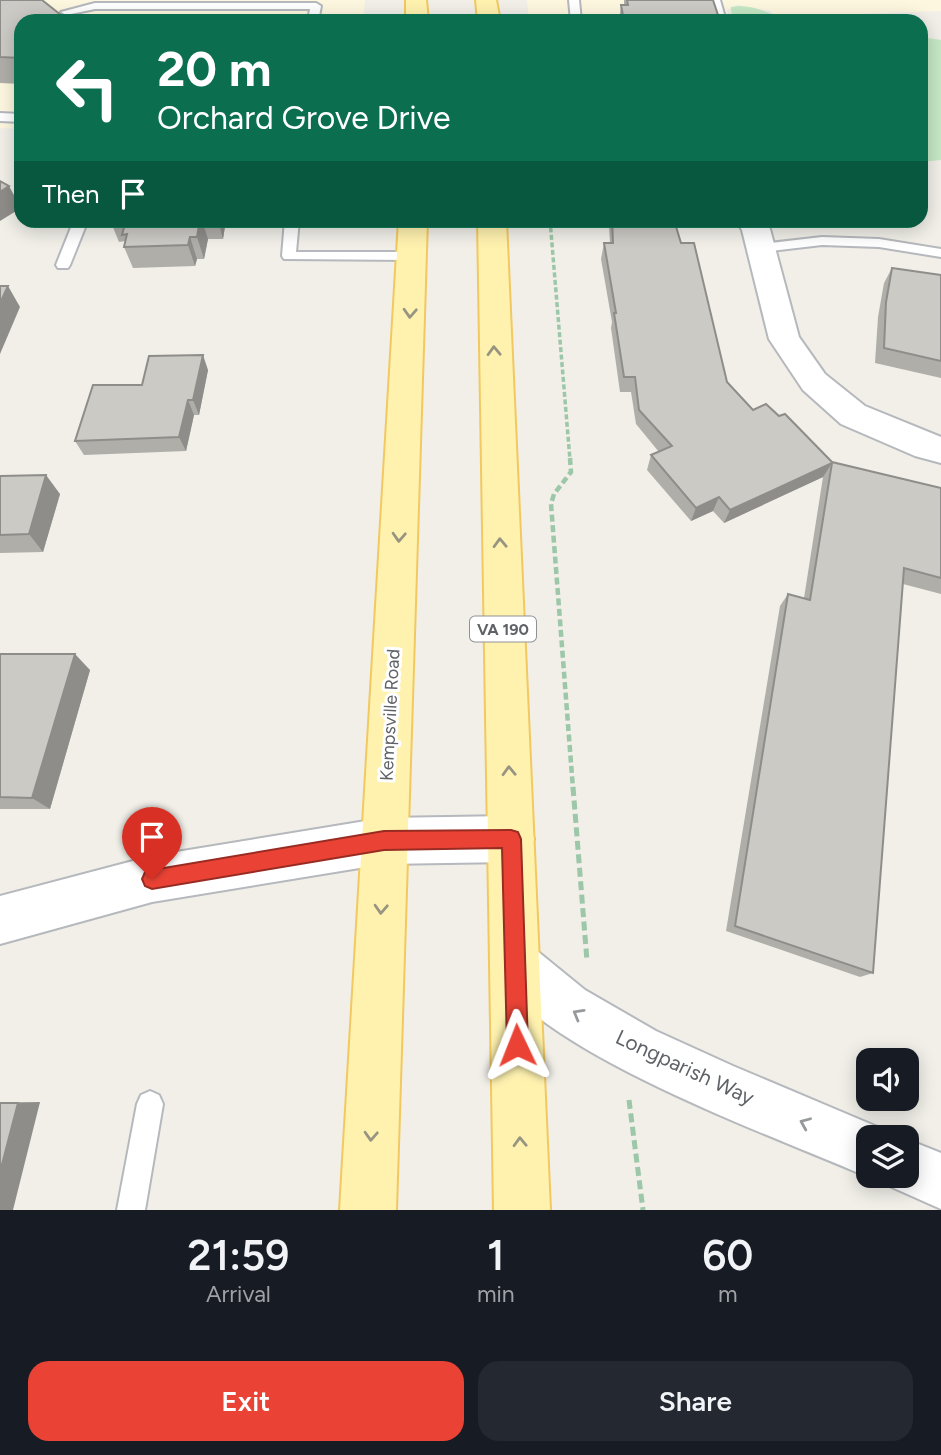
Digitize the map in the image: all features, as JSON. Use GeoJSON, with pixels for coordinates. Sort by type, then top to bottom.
{"type":"FeatureCollection","features":[{"type":"Feature","properties":{"kind":"main road","name":"Kempsville Road"},"geometry":{"type":"LineString","coordinates":[[368,1210],[413,228]]}},
{"type":"Feature","properties":{"kind":"main road","name":"VA 190"},"geometry":{"type":"LineString","coordinates":[[492,228],[523,1210]]}},
{"type":"Feature","properties":{"kind":"street"},"geometry":{"type":"LineString","coordinates":[[755,234],[784,339],[814,382],[853,415],[927,447],[941,450]]}},
{"type":"Feature","properties":{"kind":"street"},"geometry":{"type":"LineString","coordinates":[[0,920],[152,879],[384,841],[511,839]]}},
{"type":"Feature","properties":{"kind":"street","name":"Longparish Way"},"geometry":{"type":"LineString","coordinates":[[514,963],[566,1007],[682,1070],[856,1145]]}},
{"type":"Feature","properties":{"kind":"street"},"geometry":{"type":"LineString","coordinates":[[919,1172],[941,1181]]}},
{"type":"Feature","properties":{"kind":"lane"},"geometry":{"type":"LineString","coordinates":[[69,14],[63,9],[236,3],[316,6],[314,14]]}},
{"type":"Feature","properties":{"kind":"lane"},"geometry":{"type":"LineString","coordinates":[[62,265],[78,228]]}},
{"type":"Feature","properties":{"kind":"lane"},"geometry":{"type":"LineString","coordinates":[[291,228],[289,256],[412,256]]}},
{"type":"Feature","properties":{"kind":"lane"},"geometry":{"type":"LineString","coordinates":[[755,234],[834,242],[879,243],[941,253]]}},
{"type":"Feature","properties":{"kind":"lane"},"geometry":{"type":"LineString","coordinates":[[131,1210],[150,1104]]}},
{"type":"Feature","properties":{"kind":"path"},"geometry":{"type":"LineString","coordinates":[[551,228],[571,471],[554,494],[551,504],[587,968],[611,1032],[628,1093],[643,1210]]}},
{"type":"Feature","properties":{"kind":"shaded area"},"geometry":{"type":"Polygon","coordinates":[[[0,0],[365,0],[364,14],[14,14],[14,129],[0,128],[0,0]]]}},
{"type":"Feature","properties":{"kind":"shaded area"},"geometry":{"type":"Polygon","coordinates":[[[527,0],[941,0],[941,11],[857,14],[774,14],[737,5],[727,10],[728,14],[528,14],[527,0]]]}},
{"type":"Feature","properties":{"kind":"green space"},"geometry":{"type":"Polygon","coordinates":[[[731,7],[751,7],[770,14],[732,14],[731,7]]]}},
{"type":"Feature","properties":{"kind":"green space"},"geometry":{"type":"Polygon","coordinates":[[[928,38],[941,40],[941,160],[928,161],[928,38]]]}},
{"type":"Feature","properties":{"kind":"building"},"geometry":{"type":"Polygon","coordinates":[[[0,0],[42,0],[60,14],[14,14],[14,58],[0,57],[0,0]]]}},
{"type":"Feature","properties":{"kind":"building"},"geometry":{"type":"Polygon","coordinates":[[[627,0],[713,0],[718,14],[623,14],[621,5],[628,5],[627,0]]]}},
{"type":"Feature","properties":{"kind":"building"},"geometry":{"type":"Polygon","coordinates":[[[0,181],[9,186],[0,192],[0,181]]]}},
{"type":"Feature","properties":{"kind":"building"},"geometry":{"type":"Polygon","coordinates":[[[124,228],[199,228],[197,237],[190,237],[188,245],[124,247],[127,234],[122,235],[124,228]]]}},
{"type":"Feature","properties":{"kind":"building"},"geometry":{"type":"Polygon","coordinates":[[[612,228],[676,228],[681,243],[694,243],[727,382],[753,410],[766,404],[779,416],[785,414],[832,462],[941,488],[941,578],[904,568],[873,973],[735,926],[788,594],[810,600],[832,463],[730,510],[719,497],[696,508],[651,455],[672,446],[639,410],[635,377],[624,377],[604,243],[613,243],[612,228]]]}},
{"type":"Feature","properties":{"kind":"building"},"geometry":{"type":"Polygon","coordinates":[[[892,268],[941,275],[941,361],[884,348],[886,302],[892,268]]]}},
{"type":"Feature","properties":{"kind":"building"},"geometry":{"type":"Polygon","coordinates":[[[0,286],[8,286],[0,303],[0,286]]]}},
{"type":"Feature","properties":{"kind":"building"},"geometry":{"type":"Polygon","coordinates":[[[203,355],[193,400],[188,400],[179,437],[75,441],[93,385],[142,385],[149,356],[203,355]]]}},
{"type":"Feature","properties":{"kind":"building"},"geometry":{"type":"Polygon","coordinates":[[[46,475],[29,534],[0,535],[0,476],[46,475]]]}},
{"type":"Feature","properties":{"kind":"building"},"geometry":{"type":"Polygon","coordinates":[[[0,654],[75,654],[32,798],[0,797],[0,654]]]}},
{"type":"Feature","properties":{"kind":"building"},"geometry":{"type":"Polygon","coordinates":[[[0,1103],[18,1103],[0,1172],[0,1103]]]}},
{"type":"Feature","properties":{"kind":"route"},"geometry":{"type":"LineString","coordinates":[[152,879],[384,841],[511,839],[517,1045]]}}]}
